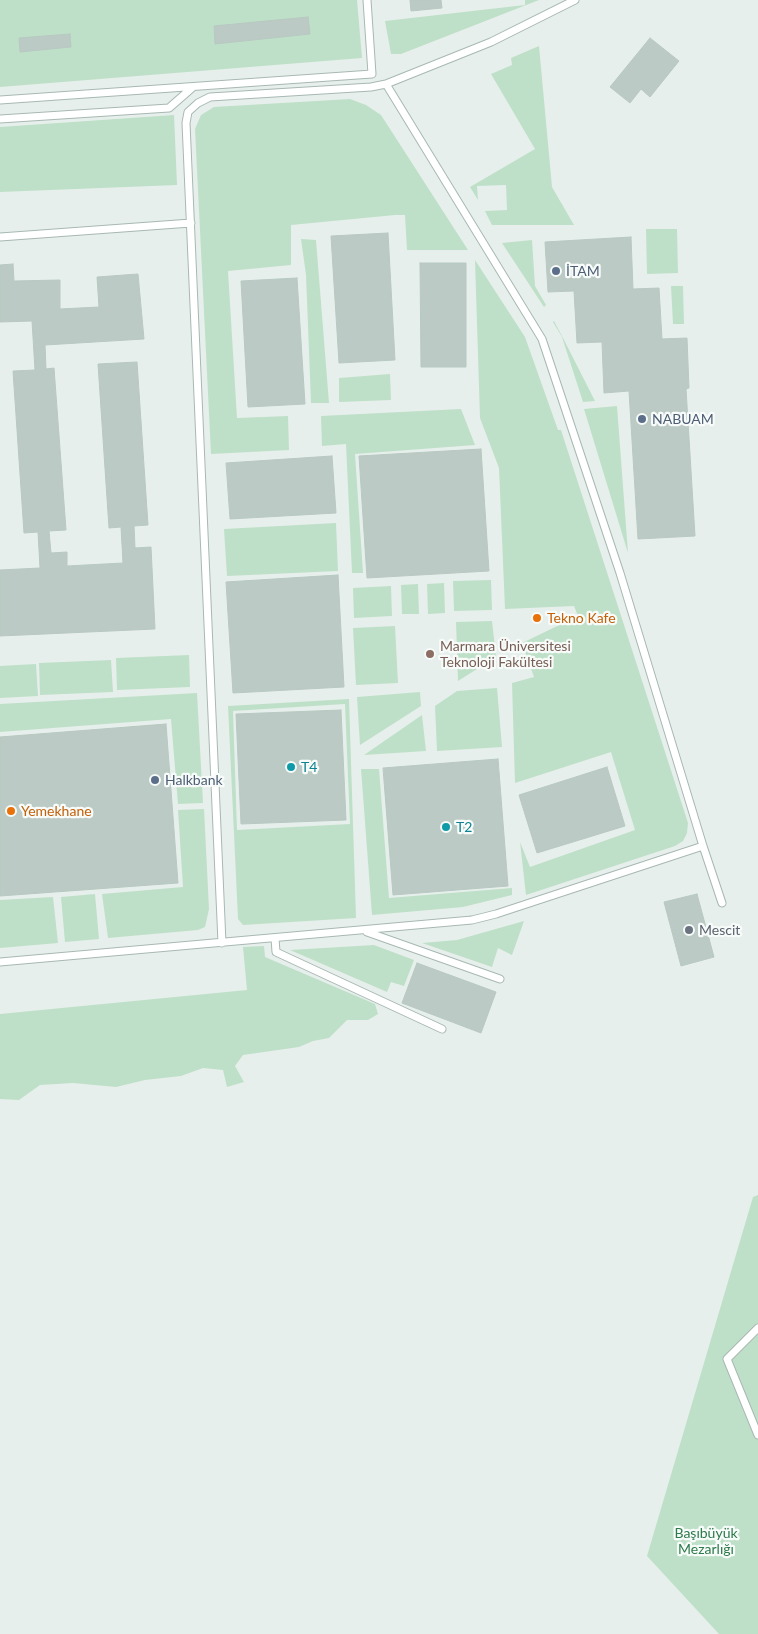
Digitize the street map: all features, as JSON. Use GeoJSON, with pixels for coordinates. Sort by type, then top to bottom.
{"type":"FeatureCollection","features":[{"type":"Feature","properties":{"kind":"lane"},"geometry":{"type":"LineString","coordinates":[[0,100],[372,74],[367,0]]}},
{"type":"Feature","properties":{"kind":"lane"},"geometry":{"type":"LineString","coordinates":[[222,943],[190,223],[186,123],[188,112],[198,103],[210,97],[371,87],[386,84],[491,42],[575,0]]}},
{"type":"Feature","properties":{"kind":"lane"},"geometry":{"type":"LineString","coordinates":[[386,84],[542,339],[620,573],[722,903]]}},
{"type":"Feature","properties":{"kind":"lane"},"geometry":{"type":"LineString","coordinates":[[0,119],[169,108],[193,87]]}},
{"type":"Feature","properties":{"kind":"lane"},"geometry":{"type":"LineString","coordinates":[[0,238],[190,223]]}},
{"type":"Feature","properties":{"kind":"lane"},"geometry":{"type":"LineString","coordinates":[[0,962],[447,924],[496,914],[703,846]]}},
{"type":"Feature","properties":{"kind":"lane"},"geometry":{"type":"LineString","coordinates":[[364,931],[500,979]]}},
{"type":"Feature","properties":{"kind":"lane"},"geometry":{"type":"LineString","coordinates":[[275,938],[276,952],[442,1029]]}},
{"type":"Feature","properties":{"kind":"lane"},"geometry":{"type":"LineString","coordinates":[[758,1328],[727,1359],[758,1436]]}},
{"type":"Feature","properties":{"kind":"green space"},"geometry":{"type":"Polygon","coordinates":[[[0,0],[357,0],[362,58],[0,87],[0,0]]]}},
{"type":"Feature","properties":{"kind":"green space"},"geometry":{"type":"Polygon","coordinates":[[[525,0],[539,0],[401,54],[391,54],[385,21],[525,5],[525,0]]]}},
{"type":"Feature","properties":{"kind":"green space"},"geometry":{"type":"Polygon","coordinates":[[[539,46],[552,187],[574,225],[492,225],[485,211],[507,210],[506,185],[477,186],[478,200],[470,187],[535,149],[491,74],[512,65],[511,58],[539,46]]]}},
{"type":"Feature","properties":{"kind":"green space"},"geometry":{"type":"Polygon","coordinates":[[[350,99],[366,105],[381,115],[468,250],[407,250],[405,215],[395,215],[291,225],[291,265],[228,271],[237,418],[288,416],[289,450],[211,454],[195,129],[201,115],[214,107],[350,99]]]}},
{"type":"Feature","properties":{"kind":"green space"},"geometry":{"type":"Polygon","coordinates":[[[174,115],[177,185],[0,192],[0,127],[174,115]]]}},
{"type":"Feature","properties":{"kind":"green space"},"geometry":{"type":"Polygon","coordinates":[[[646,229],[677,229],[678,273],[647,274],[646,229]]]}},
{"type":"Feature","properties":{"kind":"green space"},"geometry":{"type":"Polygon","coordinates":[[[301,239],[316,240],[329,403],[311,403],[306,275],[301,239]]]}},
{"type":"Feature","properties":{"kind":"green space"},"geometry":{"type":"Polygon","coordinates":[[[532,240],[535,286],[546,305],[544,307],[502,243],[532,240]]]}},
{"type":"Feature","properties":{"kind":"green space"},"geometry":{"type":"Polygon","coordinates":[[[475,260],[525,337],[558,430],[561,430],[688,823],[687,833],[683,841],[675,846],[526,895],[520,842],[530,867],[635,830],[611,752],[515,783],[512,683],[534,677],[522,643],[578,616],[574,606],[505,609],[499,468],[480,418],[475,260]]]}},
{"type":"Feature","properties":{"kind":"green space"},"geometry":{"type":"Polygon","coordinates":[[[671,286],[683,286],[684,324],[673,324],[671,286]]]}},
{"type":"Feature","properties":{"kind":"green space"},"geometry":{"type":"Polygon","coordinates":[[[554,321],[595,401],[583,402],[562,337],[554,321]]]}},
{"type":"Feature","properties":{"kind":"green space"},"geometry":{"type":"Polygon","coordinates":[[[390,374],[391,400],[339,402],[339,378],[390,374]]]}},
{"type":"Feature","properties":{"kind":"green space"},"geometry":{"type":"Polygon","coordinates":[[[617,406],[628,553],[584,409],[617,406]]]}},
{"type":"Feature","properties":{"kind":"green space"},"geometry":{"type":"Polygon","coordinates":[[[461,409],[475,445],[355,454],[363,573],[352,573],[346,444],[322,446],[321,416],[461,409]]]}},
{"type":"Feature","properties":{"kind":"green space"},"geometry":{"type":"Polygon","coordinates":[[[336,523],[338,571],[227,576],[224,529],[336,523]]]}},
{"type":"Feature","properties":{"kind":"green space"},"geometry":{"type":"Polygon","coordinates":[[[491,580],[492,610],[454,611],[453,581],[491,580]]]}},
{"type":"Feature","properties":{"kind":"green space"},"geometry":{"type":"Polygon","coordinates":[[[444,583],[445,613],[428,614],[427,584],[444,583]]]}},
{"type":"Feature","properties":{"kind":"green space"},"geometry":{"type":"Polygon","coordinates":[[[418,584],[419,614],[402,614],[401,585],[418,584]]]}},
{"type":"Feature","properties":{"kind":"green space"},"geometry":{"type":"Polygon","coordinates":[[[391,586],[392,616],[354,618],[353,588],[391,586]]]}},
{"type":"Feature","properties":{"kind":"green space"},"geometry":{"type":"Polygon","coordinates":[[[492,621],[496,657],[458,681],[456,622],[492,621]]]}},
{"type":"Feature","properties":{"kind":"green space"},"geometry":{"type":"Polygon","coordinates":[[[395,626],[398,683],[356,685],[353,628],[395,626]]]}},
{"type":"Feature","properties":{"kind":"green space"},"geometry":{"type":"Polygon","coordinates":[[[189,655],[190,687],[117,690],[116,658],[189,655]]]}},
{"type":"Feature","properties":{"kind":"green space"},"geometry":{"type":"Polygon","coordinates":[[[111,660],[113,692],[40,695],[39,663],[111,660]]]}},
{"type":"Feature","properties":{"kind":"green space"},"geometry":{"type":"Polygon","coordinates":[[[36,664],[38,696],[0,698],[0,666],[36,664]]]}},
{"type":"Feature","properties":{"kind":"green space"},"geometry":{"type":"Polygon","coordinates":[[[497,688],[502,747],[437,751],[435,706],[457,691],[497,688]]]}},
{"type":"Feature","properties":{"kind":"green space"},"geometry":{"type":"Polygon","coordinates":[[[420,692],[421,706],[360,745],[357,697],[420,692]]]}},
{"type":"Feature","properties":{"kind":"green space"},"geometry":{"type":"Polygon","coordinates":[[[197,693],[203,803],[178,804],[171,719],[0,732],[0,704],[197,693]]]}},
{"type":"Feature","properties":{"kind":"green space"},"geometry":{"type":"Polygon","coordinates":[[[349,699],[356,918],[243,925],[238,919],[228,706],[349,699]],[[345,704],[233,711],[237,830],[350,824],[345,704]]]}},
{"type":"Feature","properties":{"kind":"green space"},"geometry":{"type":"Polygon","coordinates":[[[422,715],[426,751],[364,755],[422,715]]]}},
{"type":"Feature","properties":{"kind":"green space"},"geometry":{"type":"Polygon","coordinates":[[[361,769],[379,769],[389,898],[512,888],[512,895],[463,907],[372,915],[361,769]]]}},
{"type":"Feature","properties":{"kind":"green space"},"geometry":{"type":"Polygon","coordinates":[[[204,809],[209,909],[205,927],[198,930],[108,938],[102,894],[183,887],[178,810],[204,809]]]}},
{"type":"Feature","properties":{"kind":"green space"},"geometry":{"type":"Polygon","coordinates":[[[95,894],[99,939],[65,942],[61,897],[95,894]]]}},
{"type":"Feature","properties":{"kind":"green space"},"geometry":{"type":"Polygon","coordinates":[[[53,897],[58,943],[0,948],[0,900],[53,897]]]}},
{"type":"Feature","properties":{"kind":"green space"},"geometry":{"type":"Polygon","coordinates":[[[524,921],[512,955],[498,948],[492,967],[422,943],[457,940],[524,921]]]}},
{"type":"Feature","properties":{"kind":"green space"},"geometry":{"type":"Polygon","coordinates":[[[374,945],[414,960],[404,986],[391,982],[387,992],[290,950],[374,945]]]}},
{"type":"Feature","properties":{"kind":"green space"},"geometry":{"type":"Polygon","coordinates":[[[264,946],[265,957],[375,1004],[378,1014],[368,1020],[347,1020],[329,1038],[313,1041],[299,1047],[243,1055],[235,1066],[244,1082],[227,1087],[223,1070],[203,1068],[181,1076],[145,1080],[116,1087],[73,1083],[40,1085],[19,1100],[0,1099],[0,1014],[247,990],[243,947],[264,946]]]}},
{"type":"Feature","properties":{"kind":"green space","name":"Başıbüyük Mezarlığı"},"geometry":{"type":"Polygon","coordinates":[[[758,1195],[758,1634],[719,1634],[647,1556],[753,1197],[758,1195]]]}},
{"type":"Feature","properties":{"kind":"building"},"geometry":{"type":"Polygon","coordinates":[[[410,0],[441,0],[442,8],[411,11],[410,0]]]}},
{"type":"Feature","properties":{"kind":"building"},"geometry":{"type":"Polygon","coordinates":[[[308,17],[310,34],[215,44],[214,26],[308,17]]]}},
{"type":"Feature","properties":{"kind":"building"},"geometry":{"type":"Polygon","coordinates":[[[70,34],[71,47],[20,52],[19,38],[70,34]]]}},
{"type":"Feature","properties":{"kind":"building"},"geometry":{"type":"Polygon","coordinates":[[[650,38],[679,61],[650,97],[641,89],[630,103],[610,87],[650,38]]]}},
{"type":"Feature","properties":{"kind":"building"},"geometry":{"type":"Polygon","coordinates":[[[388,233],[395,360],[339,363],[331,236],[388,233]]]}},
{"type":"Feature","properties":{"kind":"building"},"geometry":{"type":"Polygon","coordinates":[[[631,237],[633,289],[659,288],[662,339],[687,338],[689,388],[686,389],[695,536],[638,539],[629,391],[604,393],[602,342],[577,343],[574,291],[548,292],[545,242],[631,237]]]}},
{"type":"Feature","properties":{"kind":"building"},"geometry":{"type":"Polygon","coordinates":[[[420,263],[466,263],[466,367],[421,367],[420,263]]]}},
{"type":"Feature","properties":{"kind":"building"},"geometry":{"type":"Polygon","coordinates":[[[13,264],[14,281],[60,280],[60,309],[99,307],[97,277],[138,274],[144,339],[45,345],[46,369],[54,368],[66,530],[49,531],[51,553],[67,552],[67,566],[123,563],[121,527],[109,528],[98,364],[137,362],[148,525],[134,526],[135,548],[151,547],[155,629],[0,636],[0,570],[40,568],[38,532],[24,533],[13,371],[35,370],[32,321],[0,322],[0,265],[13,264]]]}},
{"type":"Feature","properties":{"kind":"building"},"geometry":{"type":"Polygon","coordinates":[[[297,278],[305,404],[248,407],[241,281],[297,278]]]}},
{"type":"Feature","properties":{"kind":"building"},"geometry":{"type":"Polygon","coordinates":[[[481,449],[489,571],[367,578],[359,456],[481,449]]]}},
{"type":"Feature","properties":{"kind":"building"},"geometry":{"type":"Polygon","coordinates":[[[332,456],[336,513],[230,519],[226,463],[332,456]]]}},
{"type":"Feature","properties":{"kind":"building"},"geometry":{"type":"Polygon","coordinates":[[[338,575],[344,687],[233,693],[226,582],[338,575]]]}},
{"type":"Feature","properties":{"kind":"building","name":"T4"},"geometry":{"type":"Polygon","coordinates":[[[341,710],[346,820],[241,824],[236,714],[341,710]]]}},
{"type":"Feature","properties":{"kind":"building","name":"Yemekhane"},"geometry":{"type":"Polygon","coordinates":[[[166,724],[178,883],[0,896],[0,737],[166,724]]]}},
{"type":"Feature","properties":{"kind":"building","name":"T2"},"geometry":{"type":"Polygon","coordinates":[[[498,759],[508,886],[393,895],[383,768],[498,759]]]}},
{"type":"Feature","properties":{"kind":"building"},"geometry":{"type":"Polygon","coordinates":[[[607,767],[625,826],[537,853],[519,795],[607,767]]]}},
{"type":"Feature","properties":{"kind":"building","name":"Mescit"},"geometry":{"type":"Polygon","coordinates":[[[697,894],[714,957],[681,966],[664,902],[697,894]]]}},
{"type":"Feature","properties":{"kind":"building"},"geometry":{"type":"Polygon","coordinates":[[[417,963],[496,992],[481,1033],[402,1003],[417,963]]]}},
{"type":"Feature","properties":{"kind":"place","name":"İTAM"},"geometry":{"type":"Point","coordinates":[556,271]}},
{"type":"Feature","properties":{"kind":"place","name":"NABUAM"},"geometry":{"type":"Point","coordinates":[642,419]}},
{"type":"Feature","properties":{"kind":"place","name":"Tekno Kafe"},"geometry":{"type":"Point","coordinates":[537,618]}},
{"type":"Feature","properties":{"kind":"place","name":"Marmara Üniversitesi Teknoloji Fakültesi"},"geometry":{"type":"Point","coordinates":[430,654]}},
{"type":"Feature","properties":{"kind":"place","name":"T4"},"geometry":{"type":"Point","coordinates":[291,767]}},
{"type":"Feature","properties":{"kind":"place","name":"Halkbank"},"geometry":{"type":"Point","coordinates":[155,780]}},
{"type":"Feature","properties":{"kind":"place","name":"Yemekhane"},"geometry":{"type":"Point","coordinates":[11,811]}},
{"type":"Feature","properties":{"kind":"place","name":"T2"},"geometry":{"type":"Point","coordinates":[446,827]}},
{"type":"Feature","properties":{"kind":"place","name":"Mescit"},"geometry":{"type":"Point","coordinates":[689,930]}}]}
